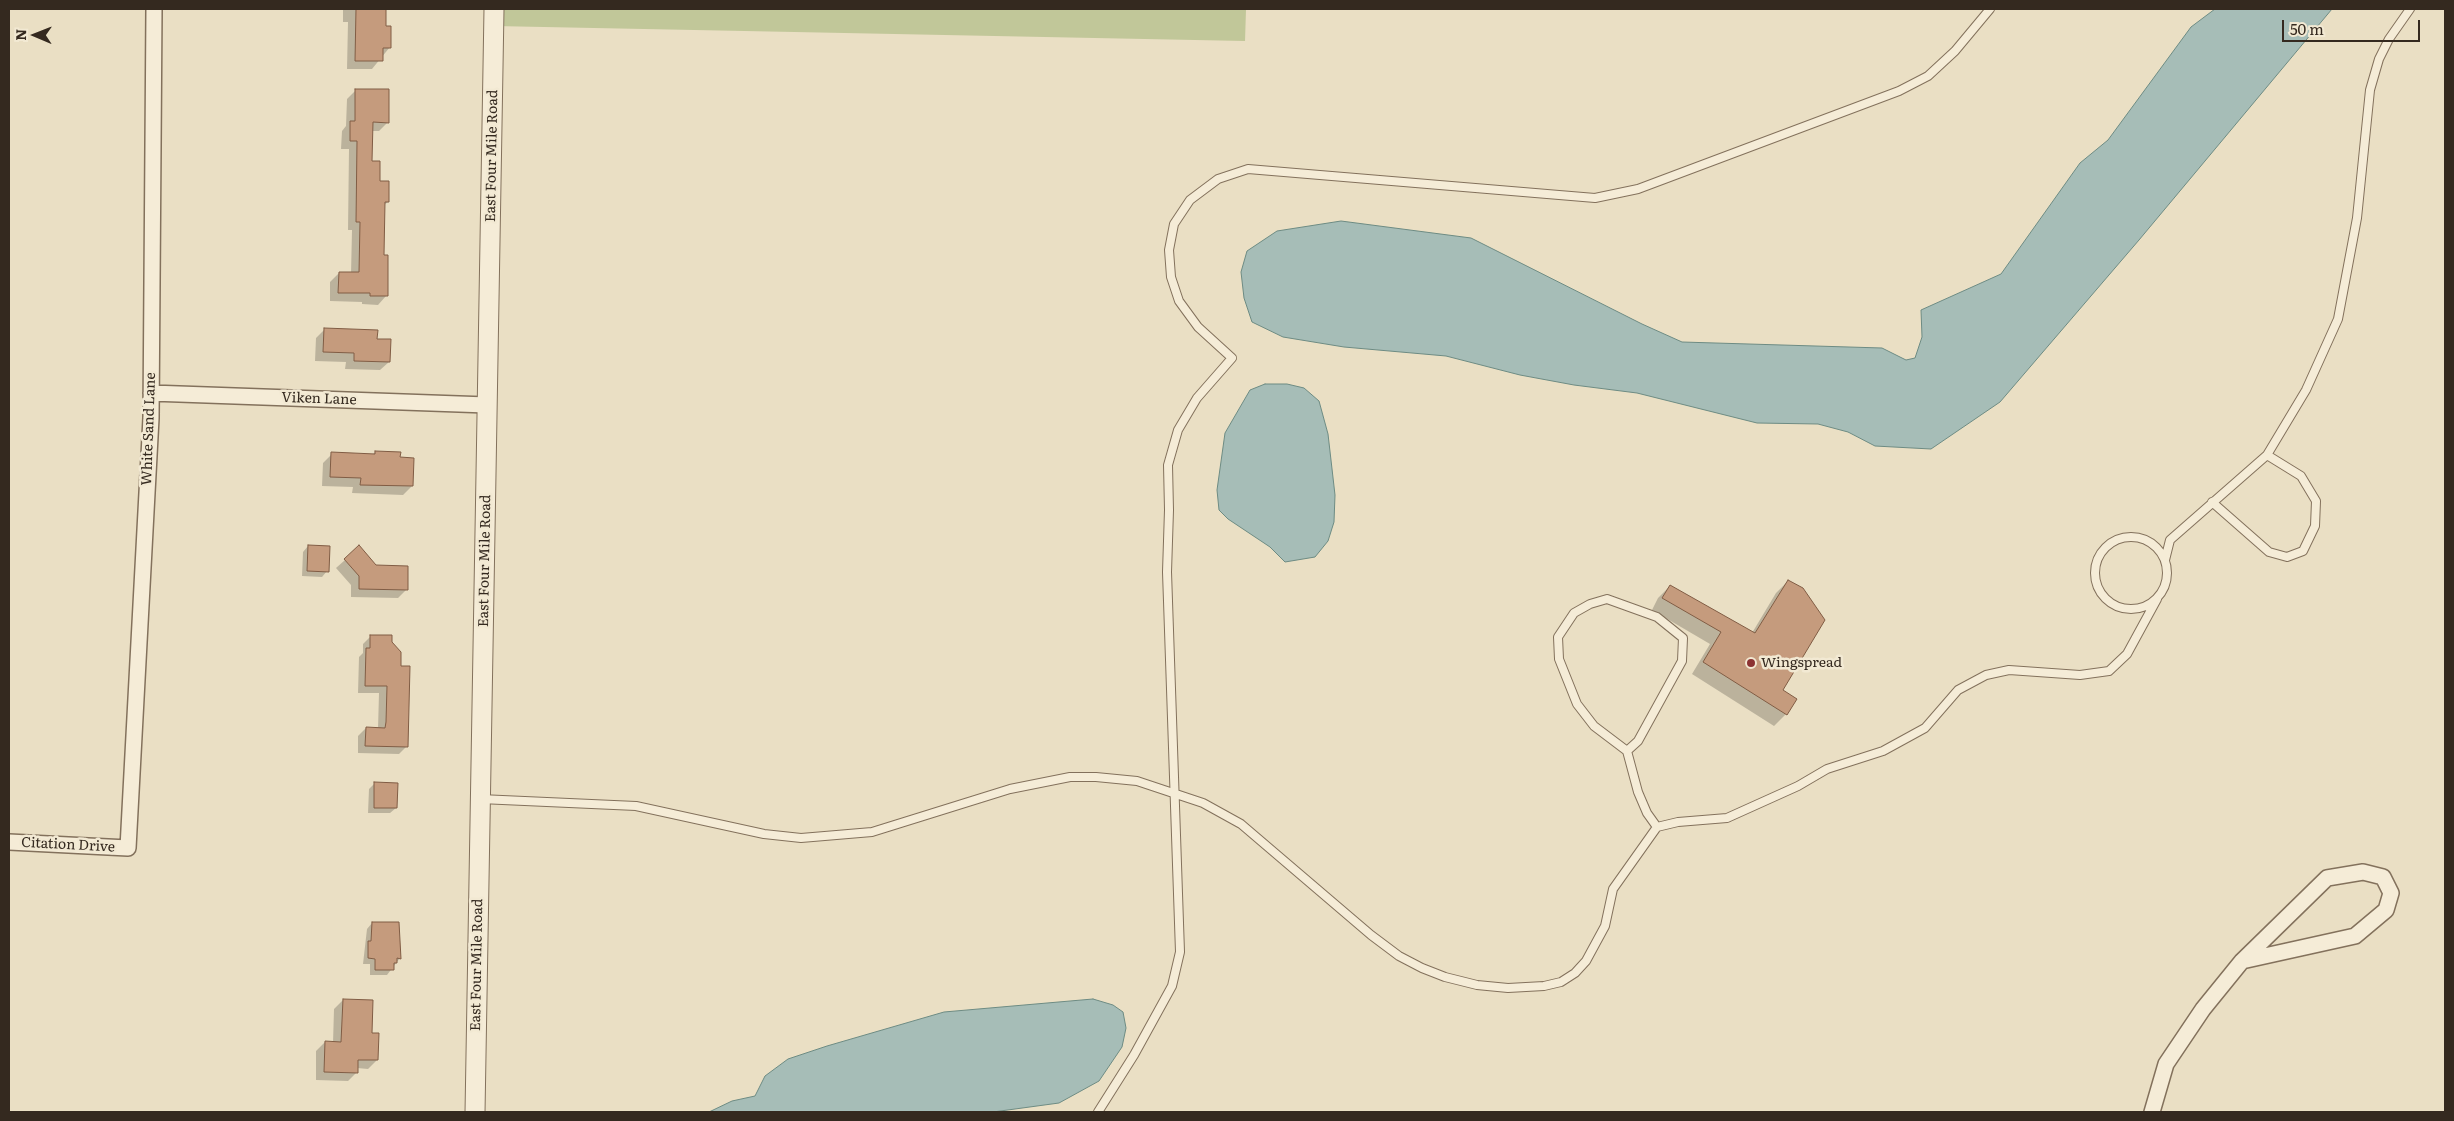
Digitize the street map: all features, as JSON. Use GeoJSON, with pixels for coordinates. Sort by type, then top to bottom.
{"type":"FeatureCollection","features":[{"type":"Feature","properties":{"kind":"street","name":"White Sand Lane"},"geometry":{"type":"LineString","coordinates":[[128,848],[151,393],[154,9]]}},
{"type":"Feature","properties":{"kind":"street","name":"East Four Mile Road"},"geometry":{"type":"LineString","coordinates":[[475,1112],[494,9]]}},
{"type":"Feature","properties":{"kind":"street","name":"Viken Lane"},"geometry":{"type":"LineString","coordinates":[[151,393],[487,405]]}},
{"type":"Feature","properties":{"kind":"street","name":"Citation Drive"},"geometry":{"type":"LineString","coordinates":[[9,842],[128,848]]}},
{"type":"Feature","properties":{"kind":"street"},"geometry":{"type":"LineString","coordinates":[[2152,1112],[2166,1064],[2203,1009],[2242,961],[2327,878],[2363,872],[2383,877],[2391,892],[2386,910],[2355,936],[2242,961]]}},
{"type":"Feature","properties":{"kind":"lane"},"geometry":{"type":"LineString","coordinates":[[1098,1112],[1134,1055],[1172,986],[1180,952],[1177,794],[1167,572],[1168,465],[1178,430],[1197,398],[1232,358],[1198,327],[1183,308],[1178,301],[1171,277],[1169,250],[1174,224],[1190,200],[1218,179],[1248,169],[1595,198],[1638,189],[1899,91],[1928,76],[1955,51],[1990,9]]}},
{"type":"Feature","properties":{"kind":"lane"},"geometry":{"type":"LineString","coordinates":[[2165,560],[2170,540],[2267,455],[2306,390],[2338,319],[2357,218],[2370,90],[2379,59],[2388,39],[2410,9]]}},
{"type":"Feature","properties":{"kind":"lane"},"geometry":{"type":"LineString","coordinates":[[2212,502],[2269,552],[2286,557],[2303,551],[2315,526],[2316,502],[2301,476],[2267,455]]}},
{"type":"Feature","properties":{"kind":"lane"},"geometry":{"type":"LineString","coordinates":[[480,799],[636,806],[764,834],[802,838],[872,832],[1010,789],[1070,777],[1096,777],[1136,781],[1203,803],[1241,824],[1370,935],[1399,956],[1445,977],[1477,985],[1508,988],[1544,986],[1561,982],[1575,973],[1586,961],[1605,926],[1613,889],[1657,827],[1678,822],[1727,818],[1798,786],[1827,769],[1883,751],[1925,728],[1958,690],[1986,675],[2009,670],[2080,675],[2109,671],[2127,654],[2163,591],[2167,581],[2168,570],[2159,549],[2150,542],[2139,537],[2126,537],[2114,540],[2104,548],[2098,559],[2095,571],[2096,584],[2102,595],[2110,604],[2122,609],[2134,610],[2146,606],[2157,599]]}},
{"type":"Feature","properties":{"kind":"lane"},"geometry":{"type":"LineString","coordinates":[[1627,751],[1638,741],[1682,660],[1683,638],[1657,618],[1607,600],[1590,604],[1574,613],[1558,637],[1559,660],[1582,712],[1594,726],[1627,751],[1638,792],[1647,813],[1657,827]]}},
{"type":"Feature","properties":{"kind":"green space"},"geometry":{"type":"Polygon","coordinates":[[[494,9],[1246,9],[1245,41],[494,26],[494,9]]]}},
{"type":"Feature","properties":{"kind":"water"},"geometry":{"type":"Polygon","coordinates":[[[2215,9],[2332,9],[2139,240],[2000,402],[1931,449],[1875,446],[1848,432],[1818,424],[1757,423],[1637,393],[1574,385],[1520,375],[1446,356],[1344,347],[1283,337],[1252,322],[1244,298],[1241,272],[1247,251],[1277,231],[1341,221],[1471,238],[1642,324],[1682,342],[1882,348],[1906,360],[1915,358],[1922,337],[1921,310],[2001,274],[2080,163],[2108,140],[2191,27],[2215,9]]]}},
{"type":"Feature","properties":{"kind":"water"},"geometry":{"type":"Polygon","coordinates":[[[1265,384],[1287,384],[1304,388],[1319,401],[1328,434],[1335,495],[1334,522],[1328,541],[1315,557],[1285,562],[1270,547],[1228,519],[1219,510],[1217,490],[1225,433],[1250,390],[1265,384]]]}},
{"type":"Feature","properties":{"kind":"water"},"geometry":{"type":"Polygon","coordinates":[[[1093,999],[1113,1005],[1123,1012],[1126,1028],[1122,1047],[1099,1081],[1059,1103],[993,1112],[709,1112],[732,1101],[755,1096],[765,1076],[788,1059],[827,1046],[944,1012],[1093,999]]]}},
{"type":"Feature","properties":{"kind":"building"},"geometry":{"type":"Polygon","coordinates":[[[356,9],[386,9],[386,26],[391,26],[391,48],[383,48],[383,61],[355,61],[356,9]]]}},
{"type":"Feature","properties":{"kind":"building"},"geometry":{"type":"Polygon","coordinates":[[[355,89],[389,89],[389,123],[373,122],[372,161],[380,161],[380,181],[389,181],[389,202],[385,202],[384,255],[388,255],[388,296],[370,296],[370,293],[338,293],[339,272],[359,272],[360,222],[356,222],[357,141],[350,141],[350,121],[355,121],[355,89]]]}},
{"type":"Feature","properties":{"kind":"building"},"geometry":{"type":"Polygon","coordinates":[[[324,328],[378,330],[377,339],[391,339],[390,362],[354,361],[354,353],[323,352],[324,328]]]}},
{"type":"Feature","properties":{"kind":"building"},"geometry":{"type":"Polygon","coordinates":[[[375,451],[401,452],[400,457],[414,458],[413,486],[360,485],[361,478],[330,477],[331,452],[375,454],[375,451]]]}},
{"type":"Feature","properties":{"kind":"building"},"geometry":{"type":"Polygon","coordinates":[[[308,545],[330,546],[329,572],[307,571],[308,545]]]}},
{"type":"Feature","properties":{"kind":"building"},"geometry":{"type":"Polygon","coordinates":[[[359,545],[376,565],[408,566],[408,590],[359,589],[359,576],[344,559],[359,545]]]}},
{"type":"Feature","properties":{"kind":"building","name":"Wingspread"},"geometry":{"type":"Polygon","coordinates":[[[1788,580],[1803,588],[1825,620],[1783,690],[1797,699],[1787,715],[1703,662],[1721,632],[1662,598],[1670,585],[1755,633],[1788,580]]]}},
{"type":"Feature","properties":{"kind":"building"},"geometry":{"type":"Polygon","coordinates":[[[370,635],[392,635],[392,642],[401,652],[401,666],[410,666],[408,747],[365,746],[366,727],[385,728],[386,722],[387,686],[365,686],[366,648],[370,648],[370,635]]]}},
{"type":"Feature","properties":{"kind":"building"},"geometry":{"type":"Polygon","coordinates":[[[374,782],[398,783],[397,808],[374,808],[374,782]]]}},
{"type":"Feature","properties":{"kind":"building"},"geometry":{"type":"Polygon","coordinates":[[[372,922],[399,922],[401,959],[397,958],[397,963],[394,963],[394,970],[375,970],[375,959],[368,958],[368,941],[371,941],[372,922]]]}},
{"type":"Feature","properties":{"kind":"building"},"geometry":{"type":"Polygon","coordinates":[[[343,999],[373,1000],[372,1033],[379,1033],[378,1060],[358,1060],[358,1073],[324,1072],[325,1041],[341,1042],[343,999]]]}},
{"type":"Feature","properties":{"kind":"place","name":"Wingspread"},"geometry":{"type":"Point","coordinates":[1751,663]}}]}
